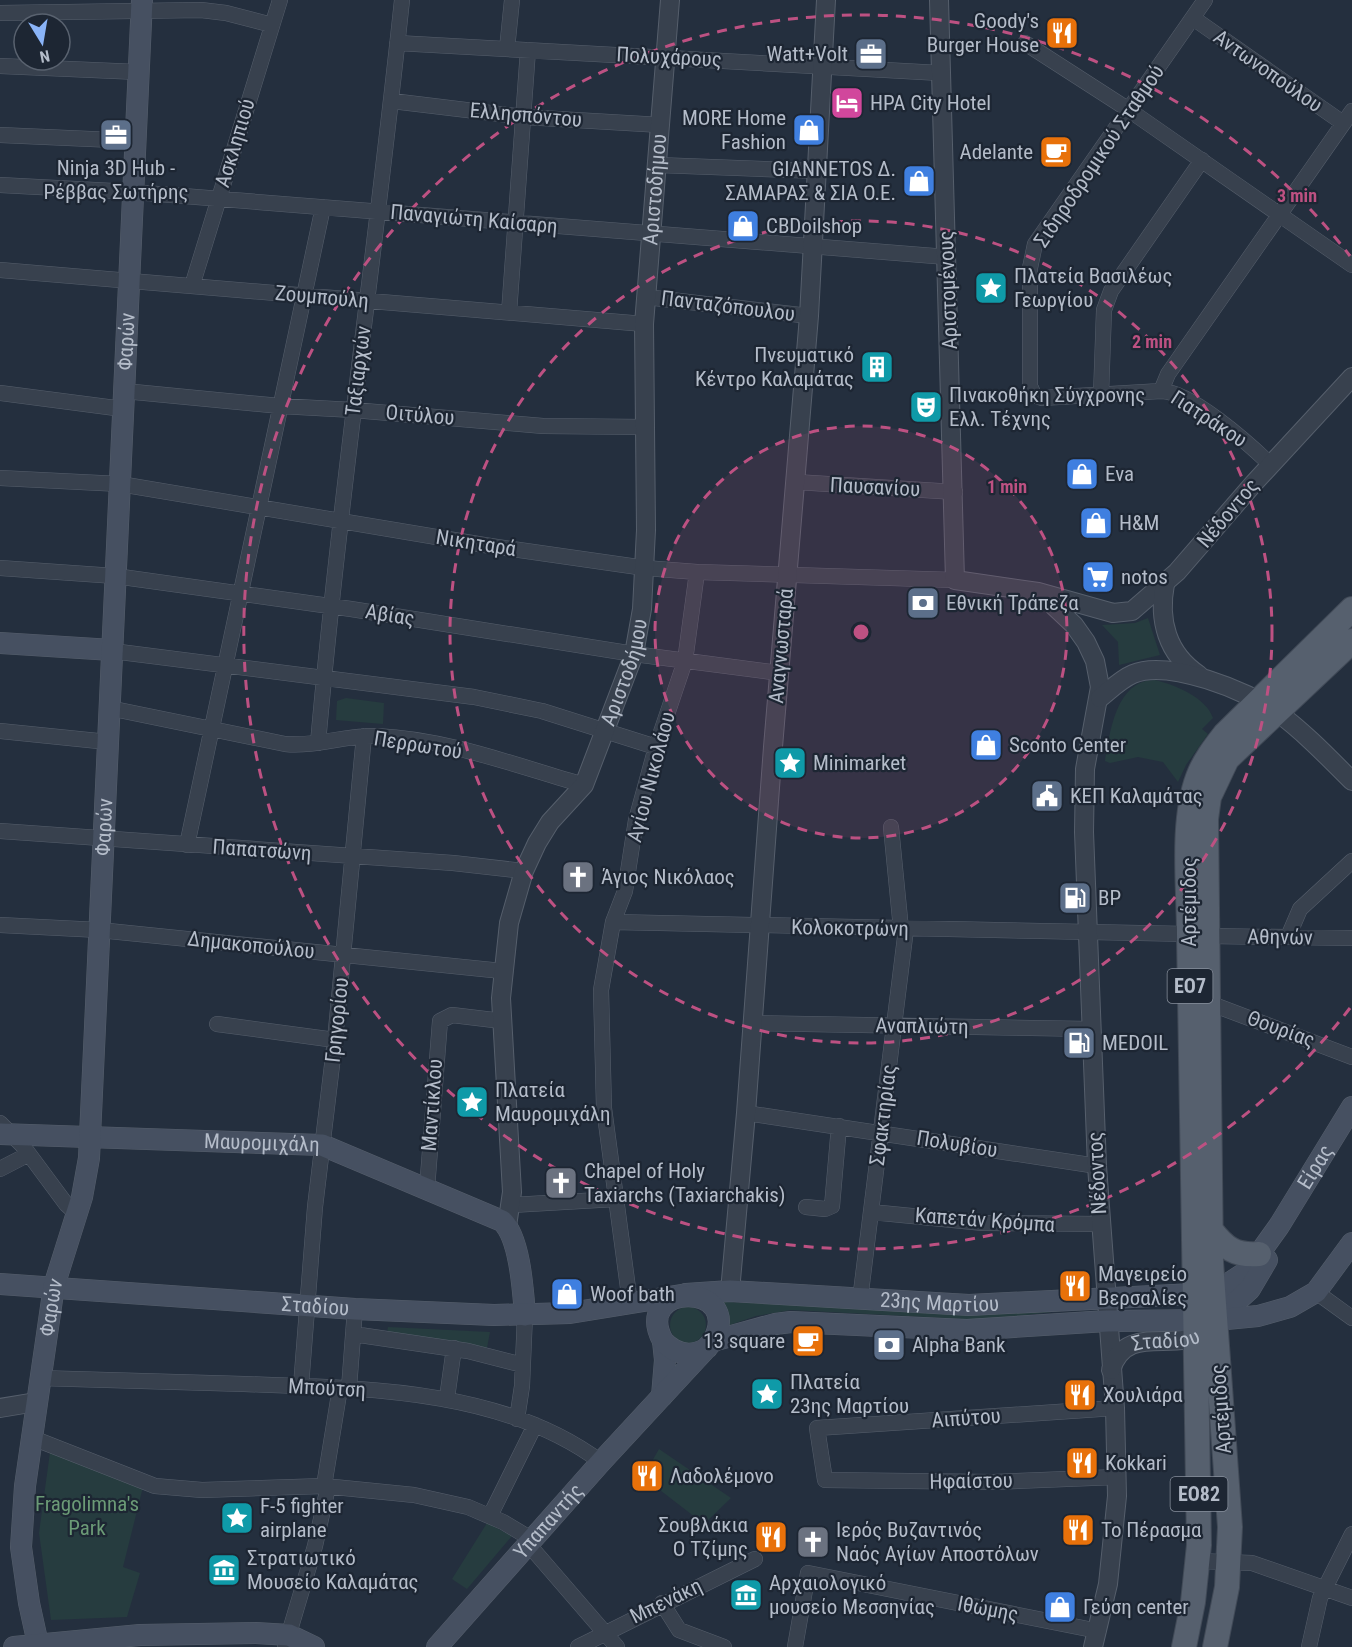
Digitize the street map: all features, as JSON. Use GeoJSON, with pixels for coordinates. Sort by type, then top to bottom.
{"type":"FeatureCollection","features":[{"type":"Feature","properties":{"kind":"main road","name":"Φαρών"},"geometry":{"type":"LineString","coordinates":[[39,1645],[29,1603],[21,1548],[30,1437],[54,1286],[85,1188],[90,1136],[142,5]]}},
{"type":"Feature","properties":{"kind":"main road","name":"Αρτέμιδος"},"geometry":{"type":"LineString","coordinates":[[1267,706],[1352,609]]}},
{"type":"Feature","properties":{"kind":"main road"},"geometry":{"type":"LineString","coordinates":[[0,643],[112,651]]}},
{"type":"Feature","properties":{"kind":"main road","name":"Αρτέμιδος"},"geometry":{"type":"LineString","coordinates":[[1204,1293],[1198,935],[1190,821],[1197,777],[1207,757],[1224,734],[1351,646]]}},
{"type":"Feature","properties":{"kind":"main road","name":"Αρτέμιδος"},"geometry":{"type":"LineString","coordinates":[[1184,1647],[1198,1561],[1194,1325],[1204,1293],[1211,1230],[1209,1003],[1198,935]]}},
{"type":"Feature","properties":{"kind":"main road","name":"Είρας"},"geometry":{"type":"LineString","coordinates":[[1204,1293],[1246,1272],[1262,1260],[1279,1226],[1352,1107]]}},
{"type":"Feature","properties":{"kind":"main road","name":"Μαυρομιχάλη"},"geometry":{"type":"LineString","coordinates":[[3,1130],[90,1136],[322,1145],[493,1216],[507,1226]]}},
{"type":"Feature","properties":{"kind":"main road"},"geometry":{"type":"LineString","coordinates":[[507,1226],[514,1244],[525,1315]]}},
{"type":"Feature","properties":{"kind":"main road"},"geometry":{"type":"LineString","coordinates":[[1211,1230],[1226,1249],[1262,1260]]}},
{"type":"Feature","properties":{"kind":"main road"},"geometry":{"type":"LineString","coordinates":[[1316,1292],[1352,1243]]}},
{"type":"Feature","properties":{"kind":"main road"},"geometry":{"type":"LineString","coordinates":[[1262,1260],[1269,1295],[1280,1306],[1290,1307]]}},
{"type":"Feature","properties":{"kind":"main road"},"geometry":{"type":"LineString","coordinates":[[1194,1325],[1250,1289],[1262,1260]]}},
{"type":"Feature","properties":{"kind":"main road","name":"Σταδίου"},"geometry":{"type":"LineString","coordinates":[[0,1284],[355,1309],[525,1315],[570,1313],[630,1303]]}},
{"type":"Feature","properties":{"kind":"main road","name":"23ης Μαρτίου"},"geometry":{"type":"LineString","coordinates":[[630,1303],[730,1291],[860,1300],[986,1305],[1104,1296],[1204,1293]]}},
{"type":"Feature","properties":{"kind":"main road","name":"23ης Μαρτίου"},"geometry":{"type":"LineString","coordinates":[[710,1345],[791,1322],[967,1330],[1107,1321],[1194,1325],[1258,1316],[1290,1307],[1316,1292]]}},
{"type":"Feature","properties":{"kind":"main road"},"geometry":{"type":"LineString","coordinates":[[630,1303],[645,1311],[662,1338],[681,1354],[694,1354],[710,1345],[718,1323],[714,1309],[704,1299],[684,1295],[669,1301],[661,1312],[658,1321],[662,1338],[665,1360],[662,1396]]}},
{"type":"Feature","properties":{"kind":"main road","name":"Αρτέμιδος"},"geometry":{"type":"LineString","coordinates":[[1194,1325],[1230,1561],[1215,1647]]}},
{"type":"Feature","properties":{"kind":"main road","name":"Υπαπαντής"},"geometry":{"type":"LineString","coordinates":[[437,1647],[601,1462],[710,1345]]}},
{"type":"Feature","properties":{"kind":"main road"},"geometry":{"type":"LineString","coordinates":[[14,1647],[140,1635],[287,1641],[314,1647]]}},
{"type":"Feature","properties":{"kind":"street","name":"Ασκληπιού"},"geometry":{"type":"LineString","coordinates":[[192,286],[280,0]]}},
{"type":"Feature","properties":{"kind":"street","name":"Ταξιαρχών"},"geometry":{"type":"LineString","coordinates":[[318,742],[353,410],[379,212],[402,0]]}},
{"type":"Feature","properties":{"kind":"street"},"geometry":{"type":"LineString","coordinates":[[507,49],[512,0]]}},
{"type":"Feature","properties":{"kind":"street","name":"Αριστοδήμου"},"geometry":{"type":"LineString","coordinates":[[507,1226],[512,1205],[502,1021],[502,970],[509,923],[524,872],[550,822],[584,785],[634,654],[642,609],[645,568],[644,324],[670,0]]}},
{"type":"Feature","properties":{"kind":"street","name":"Αναγνωσταρά"},"geometry":{"type":"LineString","coordinates":[[730,1291],[754,1023],[779,673],[809,316],[826,0]]}},
{"type":"Feature","properties":{"kind":"street","name":"Αριστομένους"},"geometry":{"type":"LineString","coordinates":[[939,0],[955,492],[955,580]]}},
{"type":"Feature","properties":{"kind":"street","name":"Σιδηροδρομικού Σταθμού"},"geometry":{"type":"LineString","coordinates":[[1034,395],[1028,370],[1031,257],[1038,238],[1205,0]]}},
{"type":"Feature","properties":{"kind":"street"},"geometry":{"type":"LineString","coordinates":[[0,13],[142,5],[214,10],[272,25]]}},
{"type":"Feature","properties":{"kind":"street","name":"Αντωνοπούλου"},"geometry":{"type":"LineString","coordinates":[[1193,18],[1348,117]]}},
{"type":"Feature","properties":{"kind":"street","name":"Πολυχάρους"},"geometry":{"type":"LineString","coordinates":[[397,43],[940,73]]}},
{"type":"Feature","properties":{"kind":"street"},"geometry":{"type":"LineString","coordinates":[[1025,43],[1129,110],[1352,265]]}},
{"type":"Feature","properties":{"kind":"street"},"geometry":{"type":"LineString","coordinates":[[510,313],[528,50]]}},
{"type":"Feature","properties":{"kind":"street"},"geometry":{"type":"LineString","coordinates":[[0,66],[138,72]]}},
{"type":"Feature","properties":{"kind":"street","name":"Ελλησπόντου"},"geometry":{"type":"LineString","coordinates":[[392,101],[524,117],[661,125]]}},
{"type":"Feature","properties":{"kind":"street"},"geometry":{"type":"LineString","coordinates":[[1161,391],[1168,374],[1348,117]]}},
{"type":"Feature","properties":{"kind":"street"},"geometry":{"type":"LineString","coordinates":[[0,135],[135,141]]}},
{"type":"Feature","properties":{"kind":"street"},"geometry":{"type":"LineString","coordinates":[[1101,394],[1104,310],[1111,291],[1202,160]]}},
{"type":"Feature","properties":{"kind":"street"},"geometry":{"type":"LineString","coordinates":[[658,165],[817,171]]}},
{"type":"Feature","properties":{"kind":"street","name":"Παναγιώτη Καίσαρη"},"geometry":{"type":"LineString","coordinates":[[0,185],[133,192],[947,257]]}},
{"type":"Feature","properties":{"kind":"street"},"geometry":{"type":"LineString","coordinates":[[187,845],[323,207]]}},
{"type":"Feature","properties":{"kind":"street","name":"Ζουμπούλη"},"geometry":{"type":"LineString","coordinates":[[0,270],[644,324]]}},
{"type":"Feature","properties":{"kind":"street","name":"Πανταζόπουλου"},"geometry":{"type":"LineString","coordinates":[[646,297],[809,316]]}},
{"type":"Feature","properties":{"kind":"street","name":"Νέδοντος"},"geometry":{"type":"LineString","coordinates":[[955,580],[1038,592],[1113,613],[1128,613],[1165,584],[1270,464],[1352,377]]}},
{"type":"Feature","properties":{"kind":"street","name":"Γιατράκου"},"geometry":{"type":"LineString","coordinates":[[1034,395],[1050,398],[1161,391],[1180,396],[1250,444],[1270,464]]}},
{"type":"Feature","properties":{"kind":"street","name":"Οιτύλου"},"geometry":{"type":"LineString","coordinates":[[0,393],[353,410],[543,426],[645,427]]}},
{"type":"Feature","properties":{"kind":"street","name":"Νικηταρά"},"geometry":{"type":"LineString","coordinates":[[0,478],[120,484],[484,545],[645,568],[697,572],[955,580]]}},
{"type":"Feature","properties":{"kind":"street","name":"Παυσανίου"},"geometry":{"type":"LineString","coordinates":[[796,482],[955,492]]}},
{"type":"Feature","properties":{"kind":"street","name":"Αβίας"},"geometry":{"type":"LineString","coordinates":[[0,568],[116,576],[634,654],[779,673]]}},
{"type":"Feature","properties":{"kind":"street","name":"Αγίου Νικολάου"},"geometry":{"type":"LineString","coordinates":[[630,1303],[604,1108],[600,1025],[601,990],[613,922],[625,891],[631,840],[656,747],[685,661],[697,572]]}},
{"type":"Feature","properties":{"kind":"street"},"geometry":{"type":"LineString","coordinates":[[1165,584],[1163,614],[1168,640],[1183,662],[1206,679]]}},
{"type":"Feature","properties":{"kind":"street","name":"Νέδοντος"},"geometry":{"type":"LineString","coordinates":[[1038,592],[1074,625],[1086,642],[1097,669],[1100,698],[1085,769],[1087,934],[1096,1166],[1104,1296],[1115,1408],[1117,1477],[1113,1550],[1095,1639]]}},
{"type":"Feature","properties":{"kind":"street"},"geometry":{"type":"LineString","coordinates":[[112,651],[324,680],[400,686],[474,697],[542,711],[656,747]]}},
{"type":"Feature","properties":{"kind":"street"},"geometry":{"type":"LineString","coordinates":[[1100,698],[1124,679],[1142,671],[1170,670],[1206,679],[1267,706],[1352,781]]}},
{"type":"Feature","properties":{"kind":"street","name":"Περρωτού"},"geometry":{"type":"LineString","coordinates":[[109,708],[285,744],[305,746],[364,736],[400,739],[466,752],[584,785]]}},
{"type":"Feature","properties":{"kind":"street"},"geometry":{"type":"LineString","coordinates":[[0,731],[108,742]]}},
{"type":"Feature","properties":{"kind":"street","name":"Γρηγορίου"},"geometry":{"type":"LineString","coordinates":[[301,1386],[306,1304],[344,954],[364,736]]}},
{"type":"Feature","properties":{"kind":"street","name":"Σφακτηρίας"},"geometry":{"type":"LineString","coordinates":[[860,1300],[903,929],[891,827]]}},
{"type":"Feature","properties":{"kind":"street","name":"Παπατσώνη"},"geometry":{"type":"LineString","coordinates":[[0,831],[453,863],[524,872]]}},
{"type":"Feature","properties":{"kind":"street"},"geometry":{"type":"LineString","coordinates":[[1288,937],[1300,909],[1352,861]]}},
{"type":"Feature","properties":{"kind":"street","name":"Κολοκοτρώνη"},"geometry":{"type":"LineString","coordinates":[[613,922],[1198,935]]}},
{"type":"Feature","properties":{"kind":"street","name":"Δημακοπούλου"},"geometry":{"type":"LineString","coordinates":[[0,925],[99,930],[502,970]]}},
{"type":"Feature","properties":{"kind":"street","name":"Αθηνών"},"geometry":{"type":"LineString","coordinates":[[1198,935],[1352,938]]}},
{"type":"Feature","properties":{"kind":"street","name":"Θουρίας"},"geometry":{"type":"LineString","coordinates":[[1209,1003],[1352,1057]]}},
{"type":"Feature","properties":{"kind":"street","name":"Μαντίκλου"},"geometry":{"type":"LineString","coordinates":[[427,1189],[440,1021],[452,1015],[502,1021]]}},
{"type":"Feature","properties":{"kind":"street","name":"Αναπλιώτη"},"geometry":{"type":"LineString","coordinates":[[754,1023],[1091,1029]]}},
{"type":"Feature","properties":{"kind":"street"},"geometry":{"type":"LineString","coordinates":[[217,1024],[335,1040]]}},
{"type":"Feature","properties":{"kind":"street","name":"Πολυβίου"},"geometry":{"type":"LineString","coordinates":[[746,1113],[1096,1166]]}},
{"type":"Feature","properties":{"kind":"street"},"geometry":{"type":"LineString","coordinates":[[806,1207],[825,1209],[832,1206],[839,1126]]}},
{"type":"Feature","properties":{"kind":"street"},"geometry":{"type":"LineString","coordinates":[[3,1130],[29,1154],[66,1204],[78,1215]]}},
{"type":"Feature","properties":{"kind":"street"},"geometry":{"type":"LineString","coordinates":[[0,1169],[29,1154]]}},
{"type":"Feature","properties":{"kind":"street"},"geometry":{"type":"LineString","coordinates":[[512,1205],[616,1199]]}},
{"type":"Feature","properties":{"kind":"street","name":"Καπετάν Κρόμπα"},"geometry":{"type":"LineString","coordinates":[[871,1212],[983,1223],[1100,1224]]}},
{"type":"Feature","properties":{"kind":"street"},"geometry":{"type":"LineString","coordinates":[[1316,1292],[1352,1318]]}},
{"type":"Feature","properties":{"kind":"street"},"geometry":{"type":"LineString","coordinates":[[287,1641],[315,1546],[344,1388],[355,1309]]}},
{"type":"Feature","properties":{"kind":"street"},"geometry":{"type":"LineString","coordinates":[[517,1419],[523,1365],[525,1315]]}},
{"type":"Feature","properties":{"kind":"street","name":"Σταδίου"},"geometry":{"type":"LineString","coordinates":[[1111,1371],[1114,1360],[1125,1349],[1194,1325]]}},
{"type":"Feature","properties":{"kind":"street","name":"Σταδίου"},"geometry":{"type":"LineString","coordinates":[[353,1334],[454,1348],[523,1365]]}},
{"type":"Feature","properties":{"kind":"street"},"geometry":{"type":"LineString","coordinates":[[447,1398],[454,1348]]}},
{"type":"Feature","properties":{"kind":"street","name":"Μπούτση"},"geometry":{"type":"LineString","coordinates":[[39,1378],[344,1388],[447,1398],[562,1435],[601,1462]]}},
{"type":"Feature","properties":{"kind":"street"},"geometry":{"type":"LineString","coordinates":[[0,1408],[36,1402]]}},
{"type":"Feature","properties":{"kind":"street","name":"Αιπύτου"},"geometry":{"type":"LineString","coordinates":[[825,1480],[817,1428],[1115,1408]]}},
{"type":"Feature","properties":{"kind":"street"},"geometry":{"type":"LineString","coordinates":[[490,1516],[535,1425]]}},
{"type":"Feature","properties":{"kind":"street"},"geometry":{"type":"LineString","coordinates":[[30,1437],[165,1488],[202,1490],[326,1486],[414,1495],[458,1504],[490,1516],[531,1543],[617,1647]]}},
{"type":"Feature","properties":{"kind":"street","name":"Ηφαίστου"},"geometry":{"type":"LineString","coordinates":[[825,1480],[993,1482],[1117,1477]]}},
{"type":"Feature","properties":{"kind":"street"},"geometry":{"type":"LineString","coordinates":[[1309,1647],[1324,1588],[1352,1534]]}},
{"type":"Feature","properties":{"kind":"street","name":"Μπενάκη"},"geometry":{"type":"LineString","coordinates":[[578,1647],[754,1559]]}},
{"type":"Feature","properties":{"kind":"street"},"geometry":{"type":"LineString","coordinates":[[1198,1561],[1230,1561],[1266,1567],[1352,1598]]}},
{"type":"Feature","properties":{"kind":"street","name":"Ιθώμης"},"geometry":{"type":"LineString","coordinates":[[795,1647],[808,1573],[1095,1639]]}},
{"type":"Feature","properties":{"kind":"street"},"geometry":{"type":"LineString","coordinates":[[662,1603],[679,1630],[724,1647]]}},
{"type":"Feature","properties":{"kind":"green space"},"geometry":{"type":"Polygon","coordinates":[[[1148,618],[1160,655],[1119,665],[1118,642],[1102,625],[1135,623],[1148,618]]]}},
{"type":"Feature","properties":{"kind":"green space"},"geometry":{"type":"Polygon","coordinates":[[[1155,680],[1172,685],[1197,698],[1213,718],[1202,729],[1208,734],[1186,765],[1178,782],[1163,762],[1138,757],[1110,763],[1105,761],[1109,736],[1123,698],[1142,682],[1155,680]]]}},
{"type":"Feature","properties":{"kind":"green space"},"geometry":{"type":"Polygon","coordinates":[[[346,698],[384,703],[383,724],[336,720],[337,701],[346,698]]]}},
{"type":"Feature","properties":{"kind":"green space"},"geometry":{"type":"Polygon","coordinates":[[[720,1303],[949,1311],[1069,1310],[983,1320],[791,1310],[756,1316],[724,1327],[720,1303]]]}},
{"type":"Feature","properties":{"kind":"green space"},"geometry":{"type":"Polygon","coordinates":[[[688,1307],[701,1312],[706,1325],[701,1338],[688,1343],[675,1338],[670,1325],[675,1312],[688,1307]]]}},
{"type":"Feature","properties":{"kind":"green space"},"geometry":{"type":"Polygon","coordinates":[[[388,1327],[490,1332],[487,1348],[387,1333],[388,1327]]]}},
{"type":"Feature","properties":{"kind":"green space"},"geometry":{"type":"Polygon","coordinates":[[[659,1449],[731,1498],[704,1524],[643,1477],[659,1449]]]}},
{"type":"Feature","properties":{"kind":"green space","name":"Fragolimna's Park"},"geometry":{"type":"Polygon","coordinates":[[[50,1452],[143,1487],[123,1567],[140,1573],[127,1617],[51,1620],[39,1533],[50,1452]]]}},
{"type":"Feature","properties":{"kind":"green space"},"geometry":{"type":"Polygon","coordinates":[[[487,1523],[512,1536],[467,1589],[452,1579],[487,1523]]]}},
{"type":"Feature","properties":{"kind":"place","name":"Goody's Burger House"},"geometry":{"type":"Point","coordinates":[1062,33]}},
{"type":"Feature","properties":{"kind":"place","name":"Watt+Volt"},"geometry":{"type":"Point","coordinates":[871,54]}},
{"type":"Feature","properties":{"kind":"place","name":"HPA City Hotel"},"geometry":{"type":"Point","coordinates":[847,103]}},
{"type":"Feature","properties":{"kind":"place","name":"MORE Home Fashion"},"geometry":{"type":"Point","coordinates":[809,130]}},
{"type":"Feature","properties":{"kind":"place","name":"Ninja 3D Hub - Ρέββας Σωτήρης"},"geometry":{"type":"Point","coordinates":[116,135]}},
{"type":"Feature","properties":{"kind":"place","name":"Adelante"},"geometry":{"type":"Point","coordinates":[1056,152]}},
{"type":"Feature","properties":{"kind":"place","name":"GIANNETOS Δ. ΣΑΜΑΡΑΣ & ΣΙΑ Ο.Ε."},"geometry":{"type":"Point","coordinates":[919,181]}},
{"type":"Feature","properties":{"kind":"place","name":"CBDoilshop"},"geometry":{"type":"Point","coordinates":[743,226]}},
{"type":"Feature","properties":{"kind":"place","name":"Πλατεία Βασιλέως Γεωργίου"},"geometry":{"type":"Point","coordinates":[991,288]}},
{"type":"Feature","properties":{"kind":"place","name":"Πνευματικό Κέντρο Καλαμάτας"},"geometry":{"type":"Point","coordinates":[877,367]}},
{"type":"Feature","properties":{"kind":"place","name":"Πινακοθήκη Σύγχρονης Ελλ. Τέχνης"},"geometry":{"type":"Point","coordinates":[926,407]}},
{"type":"Feature","properties":{"kind":"place","name":"Eva"},"geometry":{"type":"Point","coordinates":[1082,474]}},
{"type":"Feature","properties":{"kind":"place","name":"H&M"},"geometry":{"type":"Point","coordinates":[1096,523]}},
{"type":"Feature","properties":{"kind":"place","name":"notos"},"geometry":{"type":"Point","coordinates":[1098,577]}},
{"type":"Feature","properties":{"kind":"place","name":"Εθνική Τράπεζα"},"geometry":{"type":"Point","coordinates":[923,603]}},
{"type":"Feature","properties":{"kind":"place","name":"Sconto Center"},"geometry":{"type":"Point","coordinates":[986,745]}},
{"type":"Feature","properties":{"kind":"place","name":"Minimarket"},"geometry":{"type":"Point","coordinates":[790,763]}},
{"type":"Feature","properties":{"kind":"place","name":"ΚΕΠ Καλαμάτας"},"geometry":{"type":"Point","coordinates":[1047,796]}},
{"type":"Feature","properties":{"kind":"place","name":"Άγιος Νικόλαος"},"geometry":{"type":"Point","coordinates":[578,877]}},
{"type":"Feature","properties":{"kind":"place","name":"BP"},"geometry":{"type":"Point","coordinates":[1075,898]}},
{"type":"Feature","properties":{"kind":"place","name":"MEDOIL"},"geometry":{"type":"Point","coordinates":[1079,1043]}},
{"type":"Feature","properties":{"kind":"place","name":"Πλατεία Μαυρομιχάλη"},"geometry":{"type":"Point","coordinates":[472,1102]}},
{"type":"Feature","properties":{"kind":"place","name":"Chapel of Holy Taxiarchs (Taxiarchakis)"},"geometry":{"type":"Point","coordinates":[561,1183]}},
{"type":"Feature","properties":{"kind":"place","name":"Μαγειρείο Βερσαλίες"},"geometry":{"type":"Point","coordinates":[1075,1286]}},
{"type":"Feature","properties":{"kind":"place","name":"Woof bath"},"geometry":{"type":"Point","coordinates":[567,1294]}},
{"type":"Feature","properties":{"kind":"place","name":"13 square"},"geometry":{"type":"Point","coordinates":[808,1341]}},
{"type":"Feature","properties":{"kind":"place","name":"Alpha Bank"},"geometry":{"type":"Point","coordinates":[889,1345]}},
{"type":"Feature","properties":{"kind":"place","name":"Πλατεία 23ης Μαρτίου"},"geometry":{"type":"Point","coordinates":[767,1394]}},
{"type":"Feature","properties":{"kind":"place","name":"Χουλιάρα"},"geometry":{"type":"Point","coordinates":[1080,1395]}},
{"type":"Feature","properties":{"kind":"place","name":"Kokkari"},"geometry":{"type":"Point","coordinates":[1082,1463]}},
{"type":"Feature","properties":{"kind":"place","name":"Λαδολέμονο"},"geometry":{"type":"Point","coordinates":[647,1476]}},
{"type":"Feature","properties":{"kind":"place","name":"F-5 fighter airplane"},"geometry":{"type":"Point","coordinates":[237,1518]}},
{"type":"Feature","properties":{"kind":"place","name":"Το Πέρασμα"},"geometry":{"type":"Point","coordinates":[1078,1530]}},
{"type":"Feature","properties":{"kind":"place","name":"Σουβλάκια Ο Τζίμης"},"geometry":{"type":"Point","coordinates":[771,1537]}},
{"type":"Feature","properties":{"kind":"place","name":"Ιερός Βυζαντινός Ναός Αγίων Αποστόλων"},"geometry":{"type":"Point","coordinates":[813,1542]}},
{"type":"Feature","properties":{"kind":"place","name":"Στρατιωτικό Μουσείο Καλαμάτας"},"geometry":{"type":"Point","coordinates":[224,1570]}},
{"type":"Feature","properties":{"kind":"place","name":"Αρχαιολογικό μουσείο Μεσσηνίας"},"geometry":{"type":"Point","coordinates":[746,1595]}},
{"type":"Feature","properties":{"kind":"place","name":"Γεύση center"},"geometry":{"type":"Point","coordinates":[1060,1607]}}]}
